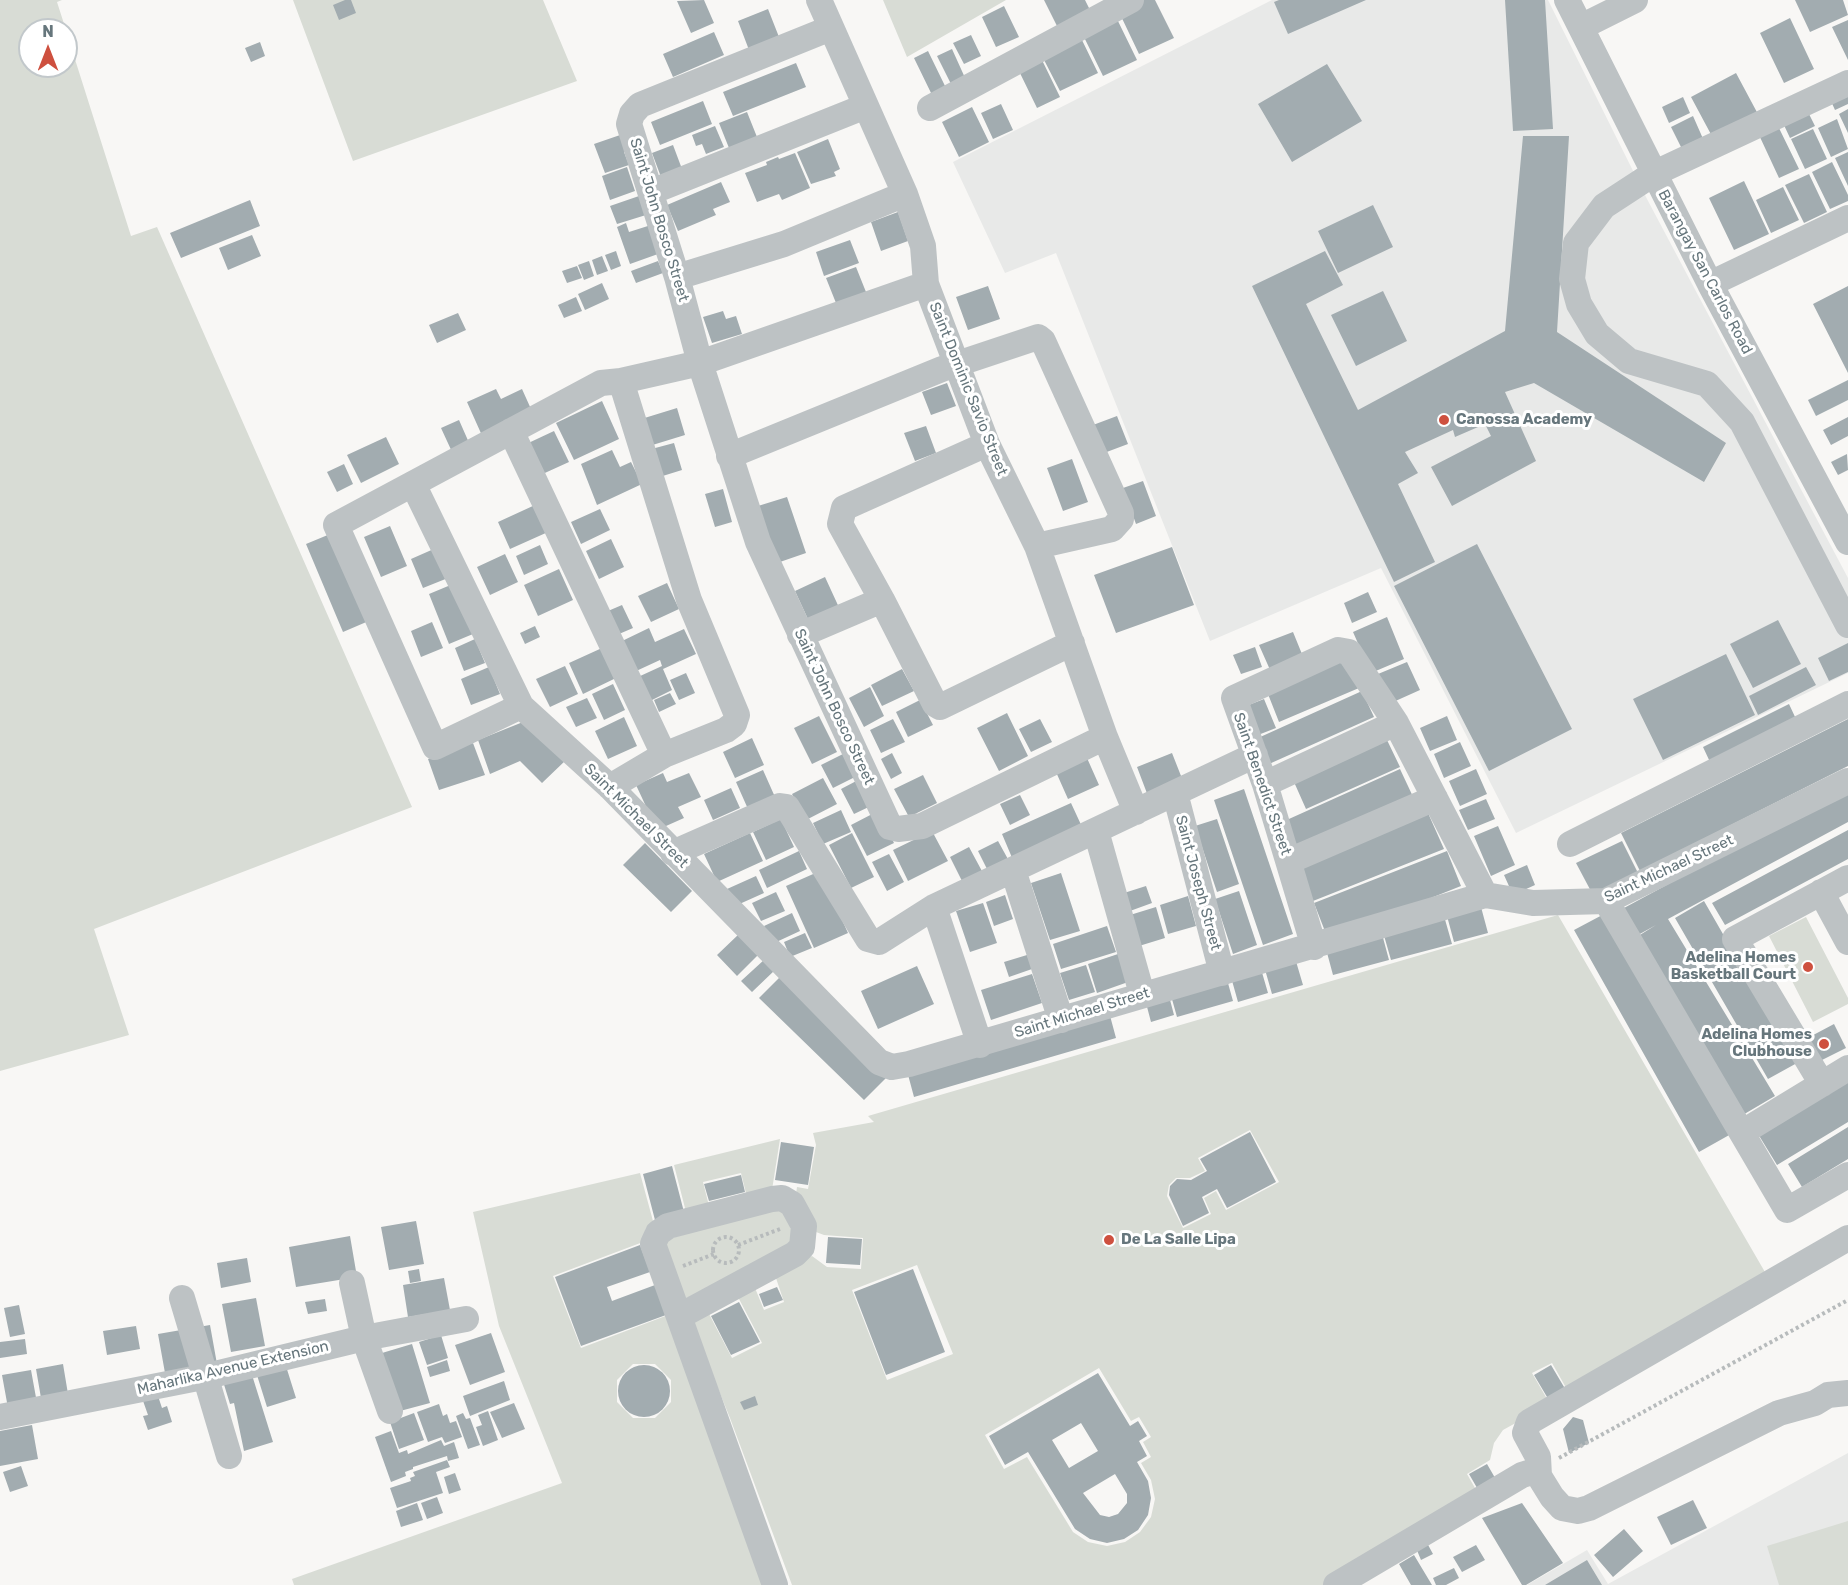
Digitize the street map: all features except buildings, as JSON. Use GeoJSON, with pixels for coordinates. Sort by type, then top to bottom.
{"type":"FeatureCollection","features":[{"type":"Feature","properties":{"kind":"street","name":"Saint Dominic Savio Street"},"geometry":{"type":"LineString","coordinates":[[819,0],[905,194],[923,246],[926,285],[987,444],[1037,546],[1105,737],[1136,812]]}},
{"type":"Feature","properties":{"kind":"street"},"geometry":{"type":"LineString","coordinates":[[930,108],[1131,0]]}},
{"type":"Feature","properties":{"kind":"street","name":"Barangay San Carlos Road"},"geometry":{"type":"LineString","coordinates":[[1567,0],[1710,284],[1848,542]]}},
{"type":"Feature","properties":{"kind":"street"},"geometry":{"type":"LineString","coordinates":[[1581,27],[1635,0]]}},
{"type":"Feature","properties":{"kind":"street","name":"Saint John Bosco Street"},"geometry":{"type":"LineString","coordinates":[[831,28],[635,109],[629,124],[677,277],[700,363],[759,542],[890,827],[898,829],[922,826],[1105,737]]}},
{"type":"Feature","properties":{"kind":"street"},"geometry":{"type":"LineString","coordinates":[[1848,83],[1653,174],[1604,206],[1576,243],[1572,279],[1579,304],[1597,334],[1629,361],[1707,384],[1742,422],[1848,625]]}},
{"type":"Feature","properties":{"kind":"street"},"geometry":{"type":"LineString","coordinates":[[651,192],[866,106]]}},
{"type":"Feature","properties":{"kind":"street"},"geometry":{"type":"LineString","coordinates":[[677,277],[784,244],[905,194]]}},
{"type":"Feature","properties":{"kind":"street"},"geometry":{"type":"LineString","coordinates":[[1710,284],[1848,218]]}},
{"type":"Feature","properties":{"kind":"street"},"geometry":{"type":"LineString","coordinates":[[413,484],[521,706],[435,747],[336,525],[601,383],[621,381],[700,363],[926,285]]}},
{"type":"Feature","properties":{"kind":"street"},"geometry":{"type":"LineString","coordinates":[[729,456],[957,365],[1034,337],[1041,339],[1121,513],[1121,519],[1112,529],[1037,546]]}},
{"type":"Feature","properties":{"kind":"street"},"geometry":{"type":"LineString","coordinates":[[610,787],[664,755],[726,730],[734,724],[737,715],[689,600],[621,381]]}},
{"type":"Feature","properties":{"kind":"street"},"geometry":{"type":"LineString","coordinates":[[511,431],[664,755]]}},
{"type":"Feature","properties":{"kind":"street"},"geometry":{"type":"LineString","coordinates":[[987,444],[844,508],[840,524],[935,704],[940,707],[1072,643]]}},
{"type":"Feature","properties":{"kind":"street"},"geometry":{"type":"LineString","coordinates":[[800,635],[882,600]]}},
{"type":"Feature","properties":{"kind":"street","name":"Saint Benedict Street"},"geometry":{"type":"LineString","coordinates":[[1314,947],[1265,783],[1234,698],[1338,650],[1349,652],[1396,723],[1485,895]]}},
{"type":"Feature","properties":{"kind":"street"},"geometry":{"type":"LineString","coordinates":[[1570,844],[1848,704]]}},
{"type":"Feature","properties":{"kind":"street","name":"Saint Michael Street"},"geometry":{"type":"LineString","coordinates":[[521,706],[610,787],[879,1062],[892,1067],[980,1045],[1142,994],[1314,947],[1485,895],[1533,903],[1606,902],[1848,781]]}},
{"type":"Feature","properties":{"kind":"street"},"geometry":{"type":"LineString","coordinates":[[1265,783],[1396,723]]}},
{"type":"Feature","properties":{"kind":"street"},"geometry":{"type":"LineString","coordinates":[[673,853],[784,807],[789,809],[868,939],[879,942],[934,908],[1255,755]]}},
{"type":"Feature","properties":{"kind":"street","name":"Saint Joseph Street"},"geometry":{"type":"LineString","coordinates":[[1175,794],[1222,973]]}},
{"type":"Feature","properties":{"kind":"street"},"geometry":{"type":"LineString","coordinates":[[1289,861],[1435,798]]}},
{"type":"Feature","properties":{"kind":"street"},"geometry":{"type":"LineString","coordinates":[[1096,831],[1142,994]]}},
{"type":"Feature","properties":{"kind":"street"},"geometry":{"type":"LineString","coordinates":[[1013,870],[1061,1020]]}},
{"type":"Feature","properties":{"kind":"street"},"geometry":{"type":"LineString","coordinates":[[1822,1084],[1735,941],[1738,936],[1848,878]]}},
{"type":"Feature","properties":{"kind":"street"},"geometry":{"type":"LineString","coordinates":[[1821,892],[1848,942]]}},
{"type":"Feature","properties":{"kind":"street"},"geometry":{"type":"LineString","coordinates":[[1606,902],[1787,1210],[1848,1175]]}},
{"type":"Feature","properties":{"kind":"street"},"geometry":{"type":"LineString","coordinates":[[934,908],[980,1045]]}},
{"type":"Feature","properties":{"kind":"street"},"geometry":{"type":"LineString","coordinates":[[1743,1132],[1848,1068]]}},
{"type":"Feature","properties":{"kind":"street"},"geometry":{"type":"LineString","coordinates":[[680,1316],[795,1254],[802,1247],[804,1240],[801,1221],[792,1204],[777,1198],[668,1226],[658,1233],[653,1244],[775,1585]]}},
{"type":"Feature","properties":{"kind":"street"},"geometry":{"type":"LineString","coordinates":[[1848,1238],[1529,1422],[1525,1433],[1538,1457],[1538,1470],[1551,1497],[1562,1508],[1568,1510],[1589,1508],[1779,1413],[1815,1403],[1833,1393],[1848,1393]]}},
{"type":"Feature","properties":{"kind":"street"},"geometry":{"type":"LineString","coordinates":[[352,1283],[364,1338],[390,1412]]}},
{"type":"Feature","properties":{"kind":"street"},"geometry":{"type":"LineString","coordinates":[[182,1298],[203,1377],[229,1456]]}},
{"type":"Feature","properties":{"kind":"street","name":"Maharlika Avenue Extension"},"geometry":{"type":"LineString","coordinates":[[0,1418],[203,1377],[364,1338],[466,1320]]}},
{"type":"Feature","properties":{"kind":"street"},"geometry":{"type":"LineString","coordinates":[[1336,1585],[1522,1475],[1538,1470]]}},
{"type":"Feature","properties":{"kind":"path"},"geometry":{"type":"LineString","coordinates":[[738,1245],[801,1221]]}},
{"type":"Feature","properties":{"kind":"path"},"geometry":{"type":"LineString","coordinates":[[721,1238],[734,1240],[738,1245],[736,1258],[731,1262],[724,1263],[714,1254],[716,1241],[721,1238]]}},
{"type":"Feature","properties":{"kind":"path"},"geometry":{"type":"LineString","coordinates":[[663,1273],[714,1254]]}},
{"type":"Feature","properties":{"kind":"path"},"geometry":{"type":"LineString","coordinates":[[1538,1470],[1848,1300]]}},
{"type":"Feature","properties":{"kind":"shaded area"},"geometry":{"type":"Polygon","coordinates":[[[0,0],[62,0],[57,2],[62,18],[18,18],[18,78],[78,78],[78,69],[131,236],[157,227],[412,807],[94,929],[129,1035],[0,1071],[0,0]]]}},
{"type":"Feature","properties":{"kind":"shaded area"},"geometry":{"type":"Polygon","coordinates":[[[293,0],[543,0],[577,81],[353,161],[293,0]]]}},
{"type":"Feature","properties":{"kind":"shaded area"},"geometry":{"type":"Polygon","coordinates":[[[883,0],[1006,0],[907,57],[883,0]]]}},
{"type":"Feature","properties":{"kind":"shaded area","name":"Canossa Academy"},"geometry":{"type":"Polygon","coordinates":[[[1272,0],[1548,0],[1647,199],[1848,578],[1848,673],[1516,833],[1381,568],[1210,641],[1056,253],[1005,273],[953,162],[1272,0]]]}},
{"type":"Feature","properties":{"kind":"shaded area","name":"De La Salle Lipa"},"geometry":{"type":"Polygon","coordinates":[[[1558,915],[1769,1279],[1569,1393],[1552,1363],[1532,1373],[1550,1404],[1503,1430],[1494,1443],[1490,1460],[1467,1474],[1479,1495],[1324,1585],[792,1585],[730,1418],[693,1327],[694,1319],[708,1312],[732,1358],[762,1343],[738,1297],[755,1288],[764,1310],[784,1302],[775,1275],[812,1256],[827,1267],[861,1269],[863,1238],[824,1235],[816,1232],[796,1194],[797,1187],[808,1189],[816,1145],[813,1133],[874,1122],[868,1116],[1558,915]],[[1250,1130],[1198,1158],[1205,1171],[1190,1178],[1176,1178],[1169,1185],[1167,1196],[1183,1228],[1211,1214],[1204,1198],[1216,1191],[1226,1210],[1279,1182],[1250,1130]],[[917,1265],[852,1290],[887,1380],[953,1354],[917,1265]],[[1099,1368],[985,1435],[1004,1469],[1027,1457],[1073,1532],[1088,1542],[1107,1546],[1125,1542],[1140,1532],[1151,1517],[1155,1499],[1151,1480],[1141,1463],[1151,1457],[1143,1442],[1151,1437],[1139,1417],[1131,1421],[1099,1368]]]}},
{"type":"Feature","properties":{"kind":"shaded area","name":"Adelina Homes Basketball Court"},"geometry":{"type":"Polygon","coordinates":[[[1806,917],[1848,998],[1848,1004],[1813,1022],[1769,936],[1806,917]]]}},
{"type":"Feature","properties":{"kind":"shaded area"},"geometry":{"type":"Polygon","coordinates":[[[780,1139],[772,1190],[747,1197],[741,1173],[703,1182],[709,1206],[686,1212],[674,1165],[780,1139]]]}},
{"type":"Feature","properties":{"kind":"shaded area"},"geometry":{"type":"Polygon","coordinates":[[[640,1173],[653,1221],[646,1228],[643,1242],[553,1276],[581,1348],[668,1315],[765,1585],[294,1585],[292,1579],[562,1483],[499,1326],[473,1212],[640,1173]],[[633,1364],[617,1380],[617,1402],[633,1418],[655,1418],[671,1402],[671,1380],[655,1364],[633,1364]]]}},
{"type":"Feature","properties":{"kind":"shaded area"},"geometry":{"type":"Polygon","coordinates":[[[782,1207],[796,1241],[683,1300],[661,1241],[782,1207]]]}},
{"type":"Feature","properties":{"kind":"shaded area"},"geometry":{"type":"Polygon","coordinates":[[[1848,1453],[1848,1585],[1527,1585],[1587,1550],[1608,1584],[1848,1453]]]}},
{"type":"Feature","properties":{"kind":"shaded area"},"geometry":{"type":"Polygon","coordinates":[[[1848,1521],[1848,1585],[1779,1585],[1767,1546],[1848,1521]]]}},
{"type":"Feature","properties":{"kind":"place","name":"Canossa Academy"},"geometry":{"type":"Point","coordinates":[1444,420]}},
{"type":"Feature","properties":{"kind":"place","name":"Adelina Homes Basketball Court"},"geometry":{"type":"Point","coordinates":[1808,967]}},
{"type":"Feature","properties":{"kind":"place","name":"Adelina Homes Clubhouse"},"geometry":{"type":"Point","coordinates":[1824,1044]}},
{"type":"Feature","properties":{"kind":"place","name":"De La Salle Lipa"},"geometry":{"type":"Point","coordinates":[1109,1240]}}]}
